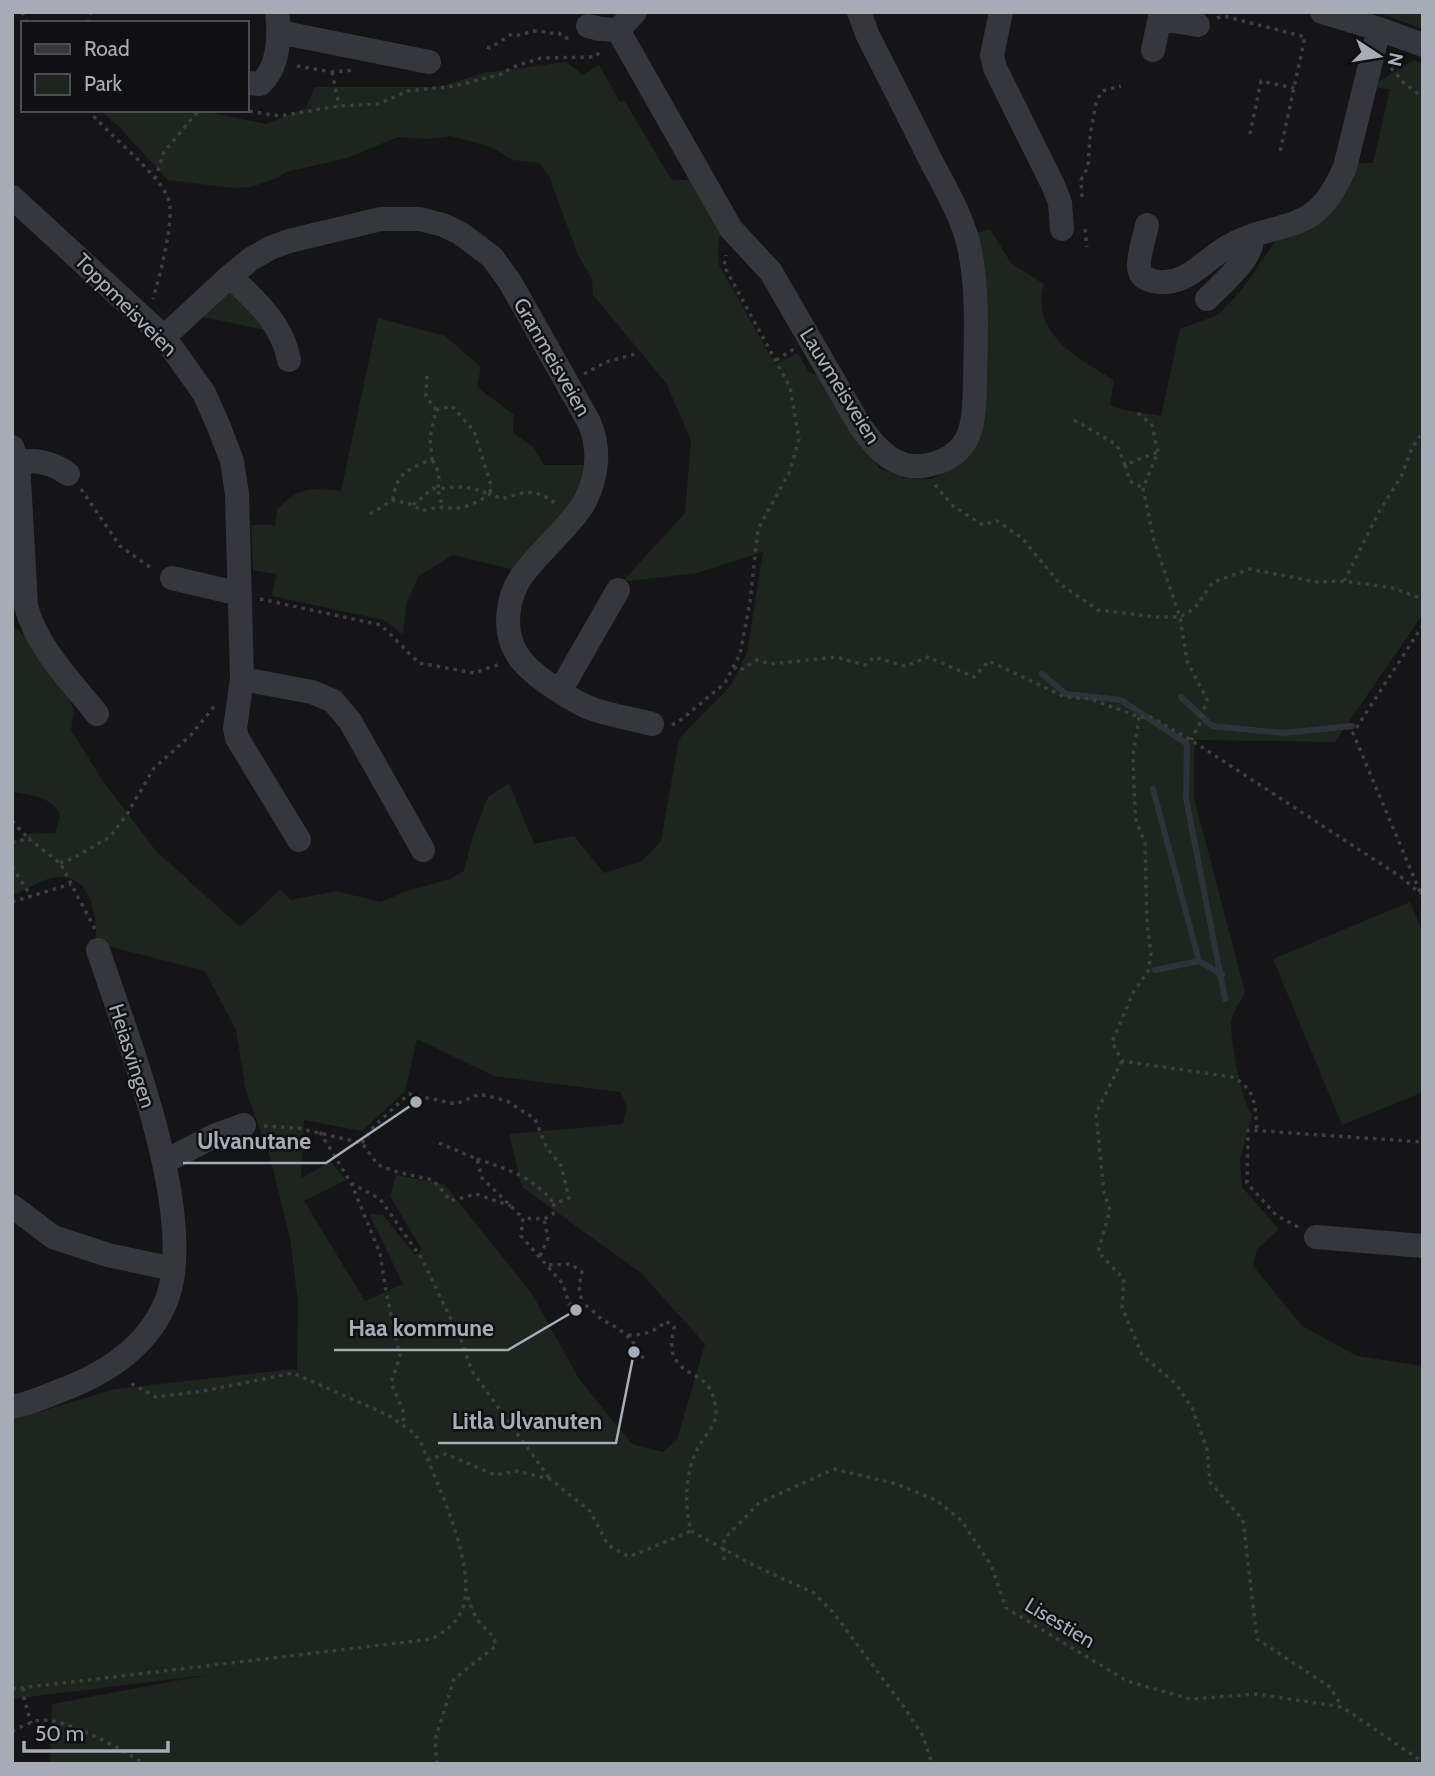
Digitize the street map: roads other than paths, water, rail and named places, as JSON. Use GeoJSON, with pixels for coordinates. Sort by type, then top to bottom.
{"type":"FeatureCollection","features":[{"type":"Feature","properties":{"kind":"street"},"geometry":{"type":"LineString","coordinates":[[584,32],[618,30],[635,12]]}},
{"type":"Feature","properties":{"kind":"street","name":"Lauvmeisveien"},"geometry":{"type":"LineString","coordinates":[[618,30],[731,229],[771,272],[860,426],[874,445],[890,459],[916,468],[944,462],[961,450],[970,432],[974,408],[976,291],[970,248],[955,208],[868,36],[859,12]]}},
{"type":"Feature","properties":{"kind":"street"},"geometry":{"type":"LineString","coordinates":[[1001,12],[992,55],[995,68],[1073,225]]}},
{"type":"Feature","properties":{"kind":"street"},"geometry":{"type":"LineString","coordinates":[[1322,12],[1377,35],[1423,45]]}},
{"type":"Feature","properties":{"kind":"street"},"geometry":{"type":"LineString","coordinates":[[1153,50],[1160,16],[1198,25]]}},
{"type":"Feature","properties":{"kind":"street"},"geometry":{"type":"LineString","coordinates":[[255,49],[264,51],[276,19]]}},
{"type":"Feature","properties":{"kind":"street"},"geometry":{"type":"LineString","coordinates":[[276,19],[429,61]]}},
{"type":"Feature","properties":{"kind":"street"},"geometry":{"type":"LineString","coordinates":[[248,83],[260,84],[271,71],[276,19]]}},
{"type":"Feature","properties":{"kind":"street"},"geometry":{"type":"LineString","coordinates":[[1147,225],[1139,264],[1140,272],[1147,280],[1161,283],[1180,280],[1227,247],[1298,223],[1313,215],[1337,187],[1345,167],[1377,35]]}},
{"type":"Feature","properties":{"kind":"street","name":"Toppmeisveien"},"geometry":{"type":"LineString","coordinates":[[12,197],[155,329],[204,393],[232,461],[237,495],[242,679],[235,728],[237,737],[299,840]]}},
{"type":"Feature","properties":{"kind":"street","name":"Granmeisveien"},"geometry":{"type":"LineString","coordinates":[[155,329],[251,259],[289,241],[380,219],[420,219],[443,225],[478,244],[492,257],[510,282],[592,429],[597,453],[592,485],[585,503],[523,574],[515,588],[508,616],[516,653],[524,663],[560,691]]}},
{"type":"Feature","properties":{"kind":"street"},"geometry":{"type":"LineString","coordinates":[[1207,299],[1248,255],[1252,237]]}},
{"type":"Feature","properties":{"kind":"street"},"geometry":{"type":"LineString","coordinates":[[230,276],[271,319],[283,336],[289,360]]}},
{"type":"Feature","properties":{"kind":"street"},"geometry":{"type":"LineString","coordinates":[[68,474],[56,465],[15,455],[26,606],[31,626],[40,641],[97,714]]}},
{"type":"Feature","properties":{"kind":"street"},"geometry":{"type":"LineString","coordinates":[[172,578],[240,594]]}},
{"type":"Feature","properties":{"kind":"street"},"geometry":{"type":"LineString","coordinates":[[618,590],[560,691],[588,707],[652,724]]}},
{"type":"Feature","properties":{"kind":"street"},"geometry":{"type":"LineString","coordinates":[[242,679],[312,692],[332,701],[350,721],[423,850]]}},
{"type":"Feature","properties":{"kind":"street","name":"Heiasvingen"},"geometry":{"type":"LineString","coordinates":[[12,1407],[104,1372],[135,1349],[155,1322],[166,1301],[173,1269],[175,1241],[164,1162],[143,1085],[98,950]]}},
{"type":"Feature","properties":{"kind":"street"},"geometry":{"type":"LineString","coordinates":[[164,1162],[216,1135],[244,1125]]}},
{"type":"Feature","properties":{"kind":"street"},"geometry":{"type":"LineString","coordinates":[[12,1206],[52,1237],[108,1255],[173,1269]]}},
{"type":"Feature","properties":{"kind":"street"},"geometry":{"type":"LineString","coordinates":[[1316,1237],[1423,1246]]}},
{"type":"Feature","properties":{"kind":"waterway"},"geometry":{"type":"LineString","coordinates":[[1042,674],[1066,694],[1121,700],[1187,744],[1186,798],[1225,999]]}},
{"type":"Feature","properties":{"kind":"waterway"},"geometry":{"type":"LineString","coordinates":[[1181,697],[1212,726],[1283,733],[1352,726]]}},
{"type":"Feature","properties":{"kind":"waterway"},"geometry":{"type":"LineString","coordinates":[[1153,789],[1199,961]]}},
{"type":"Feature","properties":{"kind":"waterway"},"geometry":{"type":"LineString","coordinates":[[1155,970],[1199,961],[1222,975]]}},
{"type":"Feature","properties":{"kind":"place","name":"Ulvanutane"},"geometry":{"type":"Point","coordinates":[416,1102]}},
{"type":"Feature","properties":{"kind":"place","name":"Haa kommune"},"geometry":{"type":"Point","coordinates":[576,1310]}},
{"type":"Feature","properties":{"kind":"place","name":"Litla Ulvanuten"},"geometry":{"type":"Point","coordinates":[634,1352]}}]}
